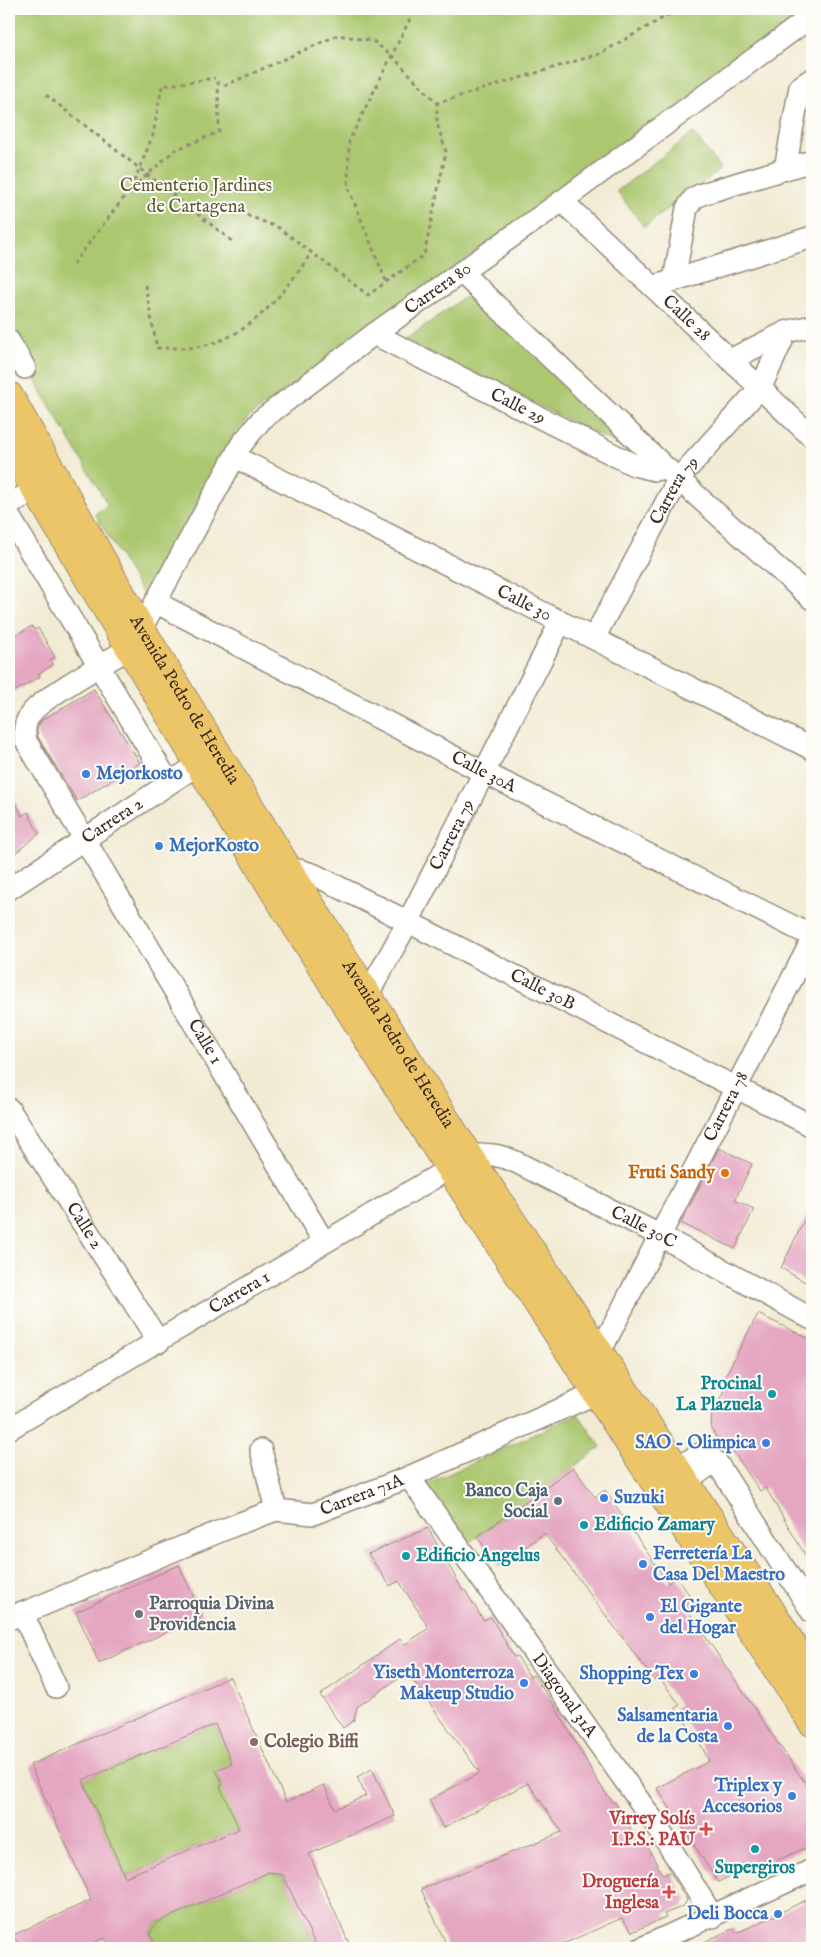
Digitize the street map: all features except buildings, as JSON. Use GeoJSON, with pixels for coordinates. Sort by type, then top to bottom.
{"type":"FeatureCollection","features":[{"type":"Feature","properties":{"kind":"highway","name":"Avenida Pedro de Heredia"},"geometry":{"type":"LineString","coordinates":[[9,396],[135,639]]}},
{"type":"Feature","properties":{"kind":"highway","name":"Avenida Pedro de Heredia"},"geometry":{"type":"LineString","coordinates":[[9,444],[36,489],[135,639],[280,879],[459,1163],[597,1393],[812,1722]]}},
{"type":"Feature","properties":{"kind":"highway","name":"Avenida Pedro de Heredia"},"geometry":{"type":"LineString","coordinates":[[280,879],[368,994],[459,1163],[600,1352],[812,1676]]}},
{"type":"Feature","properties":{"kind":"street","name":"Carrera 80"},"geometry":{"type":"LineString","coordinates":[[135,639],[157,603],[235,457],[248,435],[261,420],[374,334],[562,201],[812,16]]}},
{"type":"Feature","properties":{"kind":"street"},"geometry":{"type":"LineString","coordinates":[[785,169],[800,87],[812,79]]}},
{"type":"Feature","properties":{"kind":"street"},"geometry":{"type":"LineString","coordinates":[[664,283],[687,208],[694,198],[812,161]]}},
{"type":"Feature","properties":{"kind":"street","name":"Calle 28"},"geometry":{"type":"LineString","coordinates":[[562,201],[664,283],[732,358],[812,436]]}},
{"type":"Feature","properties":{"kind":"street"},"geometry":{"type":"LineString","coordinates":[[664,283],[812,237]]}},
{"type":"Feature","properties":{"kind":"street"},"geometry":{"type":"LineString","coordinates":[[461,272],[672,473],[812,599]]}},
{"type":"Feature","properties":{"kind":"street"},"geometry":{"type":"LineString","coordinates":[[732,358],[786,332],[812,326]]}},
{"type":"Feature","properties":{"kind":"street","name":"Carrera 79"},"geometry":{"type":"LineString","coordinates":[[594,638],[672,473],[761,387],[786,332]]}},
{"type":"Feature","properties":{"kind":"street","name":"Calle 29"},"geometry":{"type":"LineString","coordinates":[[374,334],[634,465],[672,473]]}},
{"type":"Feature","properties":{"kind":"street"},"geometry":{"type":"LineString","coordinates":[[9,341],[25,368]]}},
{"type":"Feature","properties":{"kind":"street","name":"Calle 30"},"geometry":{"type":"LineString","coordinates":[[235,457],[812,749]]}},
{"type":"Feature","properties":{"kind":"street"},"geometry":{"type":"LineString","coordinates":[[9,505],[36,489]]}},
{"type":"Feature","properties":{"kind":"street"},"geometry":{"type":"LineString","coordinates":[[9,516],[169,783]]}},
{"type":"Feature","properties":{"kind":"street","name":"Calle 30A"},"geometry":{"type":"LineString","coordinates":[[157,603],[485,773],[812,938]]}},
{"type":"Feature","properties":{"kind":"street","name":"Carrera 79"},"geometry":{"type":"LineString","coordinates":[[368,994],[409,920],[561,621]]}},
{"type":"Feature","properties":{"kind":"street","name":"Calle 1"},"geometry":{"type":"LineString","coordinates":[[135,639],[98,667],[52,696],[30,713],[24,729],[26,741],[83,840],[324,1242]]}},
{"type":"Feature","properties":{"kind":"street","name":"Carrera 2"},"geometry":{"type":"LineString","coordinates":[[9,889],[207,758]]}},
{"type":"Feature","properties":{"kind":"street","name":"Calle 30B"},"geometry":{"type":"LineString","coordinates":[[280,879],[299,870],[315,874],[812,1126]]}},
{"type":"Feature","properties":{"kind":"street","name":"Carrera 78"},"geometry":{"type":"LineString","coordinates":[[600,1352],[812,938]]}},
{"type":"Feature","properties":{"kind":"street","name":"Calle 2"},"geometry":{"type":"LineString","coordinates":[[9,1109],[159,1342]]}},
{"type":"Feature","properties":{"kind":"street","name":"Calle 30C"},"geometry":{"type":"LineString","coordinates":[[459,1163],[485,1153],[509,1159],[659,1235],[812,1319]]}},
{"type":"Feature","properties":{"kind":"street","name":"Carrera 1"},"geometry":{"type":"LineString","coordinates":[[9,1429],[459,1163]]}},
{"type":"Feature","properties":{"kind":"street","name":"Carrera 71A"},"geometry":{"type":"LineString","coordinates":[[16,1615],[276,1510],[313,1514],[409,1477],[597,1393]]}},
{"type":"Feature","properties":{"kind":"street"},"geometry":{"type":"LineString","coordinates":[[261,1450],[276,1510]]}},
{"type":"Feature","properties":{"kind":"street"},"geometry":{"type":"LineString","coordinates":[[680,1475],[717,1462],[807,1604],[773,1614]]}},
{"type":"Feature","properties":{"kind":"street","name":"Diagonal 31A"},"geometry":{"type":"LineString","coordinates":[[409,1477],[650,1814],[713,1917]]}},
{"type":"Feature","properties":{"kind":"street"},"geometry":{"type":"LineString","coordinates":[[16,1615],[56,1687]]}},
{"type":"Feature","properties":{"kind":"street"},"geometry":{"type":"LineString","coordinates":[[642,1948],[812,1870]]}},
{"type":"Feature","properties":{"kind":"path"},"geometry":{"type":"LineString","coordinates":[[386,281],[348,187],[349,141],[415,9]]}},
{"type":"Feature","properties":{"kind":"path"},"geometry":{"type":"LineString","coordinates":[[437,104],[599,54],[680,9]]}},
{"type":"Feature","properties":{"kind":"path"},"geometry":{"type":"LineString","coordinates":[[224,86],[338,35],[373,41],[392,56],[437,104],[437,123],[446,152],[424,255],[368,295],[279,228],[247,216]]}},
{"type":"Feature","properties":{"kind":"path"},"geometry":{"type":"LineString","coordinates":[[73,264],[129,192],[175,150],[219,132],[216,79],[162,86],[154,135],[129,192]]}},
{"type":"Feature","properties":{"kind":"path"},"geometry":{"type":"LineString","coordinates":[[46,95],[232,241]]}},
{"type":"Feature","properties":{"kind":"path"},"geometry":{"type":"LineString","coordinates":[[145,285],[156,348],[184,348],[208,345],[238,330],[272,305],[289,285],[311,253]]}},
{"type":"Feature","properties":{"kind":"green space","name":"Cementerio Jardines de Cartagena"},"geometry":{"type":"Polygon","coordinates":[[[9,9],[812,9],[250,416],[232,437],[148,603],[95,514],[108,505],[9,336],[9,9]]]}},
{"type":"Feature","properties":{"kind":"green space"},"geometry":{"type":"Polygon","coordinates":[[[693,133],[721,169],[644,227],[617,191],[693,133]]]}},
{"type":"Feature","properties":{"kind":"green space"},"geometry":{"type":"Polygon","coordinates":[[[472,292],[646,458],[405,340],[472,292]]]}},
{"type":"Feature","properties":{"kind":"green space"},"geometry":{"type":"Polygon","coordinates":[[[578,1414],[601,1447],[467,1544],[425,1485],[578,1414]]]}},
{"type":"Feature","properties":{"kind":"green space"},"geometry":{"type":"Polygon","coordinates":[[[215,1724],[232,1764],[217,1771],[239,1829],[125,1877],[83,1780],[215,1724]]]}},
{"type":"Feature","properties":{"kind":"green space"},"geometry":{"type":"Polygon","coordinates":[[[269,1872],[283,1875],[317,1948],[157,1948],[150,1934],[156,1923],[269,1872]]]}},
{"type":"Feature","properties":{"kind":"place","name":"Mejorkosto"},"geometry":{"type":"Point","coordinates":[86,774]}},
{"type":"Feature","properties":{"kind":"place","name":"MejorKosto"},"geometry":{"type":"Point","coordinates":[159,846]}},
{"type":"Feature","properties":{"kind":"place","name":"Fruti Sandy"},"geometry":{"type":"Point","coordinates":[725,1173]}},
{"type":"Feature","properties":{"kind":"place","name":"Procinal La Plazuela"},"geometry":{"type":"Point","coordinates":[772,1394]}},
{"type":"Feature","properties":{"kind":"place","name":"SAO - Olimpica"},"geometry":{"type":"Point","coordinates":[766,1443]}},
{"type":"Feature","properties":{"kind":"place","name":"Suzuki"},"geometry":{"type":"Point","coordinates":[604,1498]}},
{"type":"Feature","properties":{"kind":"place","name":"Banco Caja Social"},"geometry":{"type":"Point","coordinates":[558,1501]}},
{"type":"Feature","properties":{"kind":"place","name":"Edificio Zamary"},"geometry":{"type":"Point","coordinates":[584,1525]}},
{"type":"Feature","properties":{"kind":"place","name":"Edificio Angelus"},"geometry":{"type":"Point","coordinates":[406,1556]}},
{"type":"Feature","properties":{"kind":"place","name":"Ferretería La Casa Del Maestro"},"geometry":{"type":"Point","coordinates":[643,1564]}},
{"type":"Feature","properties":{"kind":"place","name":"Parroquia Divina Providencia"},"geometry":{"type":"Point","coordinates":[139,1614]}},
{"type":"Feature","properties":{"kind":"place","name":"El Gigante del Hogar"},"geometry":{"type":"Point","coordinates":[650,1617]}},
{"type":"Feature","properties":{"kind":"place","name":"Shopping Tex"},"geometry":{"type":"Point","coordinates":[694,1674]}},
{"type":"Feature","properties":{"kind":"place","name":"Yiseth Monterroza Makeup Studio"},"geometry":{"type":"Point","coordinates":[524,1683]}},
{"type":"Feature","properties":{"kind":"place","name":"Salsamentaria de la Costa"},"geometry":{"type":"Point","coordinates":[728,1726]}},
{"type":"Feature","properties":{"kind":"place","name":"Colegio Biffi"},"geometry":{"type":"Point","coordinates":[254,1742]}},
{"type":"Feature","properties":{"kind":"place","name":"Triplex y Accesorios"},"geometry":{"type":"Point","coordinates":[792,1796]}},
{"type":"Feature","properties":{"kind":"place","name":"Virrey Solís I.P.S.: PAU"},"geometry":{"type":"Point","coordinates":[706,1829]}},
{"type":"Feature","properties":{"kind":"place","name":"Supergiros"},"geometry":{"type":"Point","coordinates":[755,1849]}},
{"type":"Feature","properties":{"kind":"place","name":"Droguería Inglesa"},"geometry":{"type":"Point","coordinates":[669,1892]}},
{"type":"Feature","properties":{"kind":"place","name":"Deli Bocca"},"geometry":{"type":"Point","coordinates":[778,1914]}}]}
